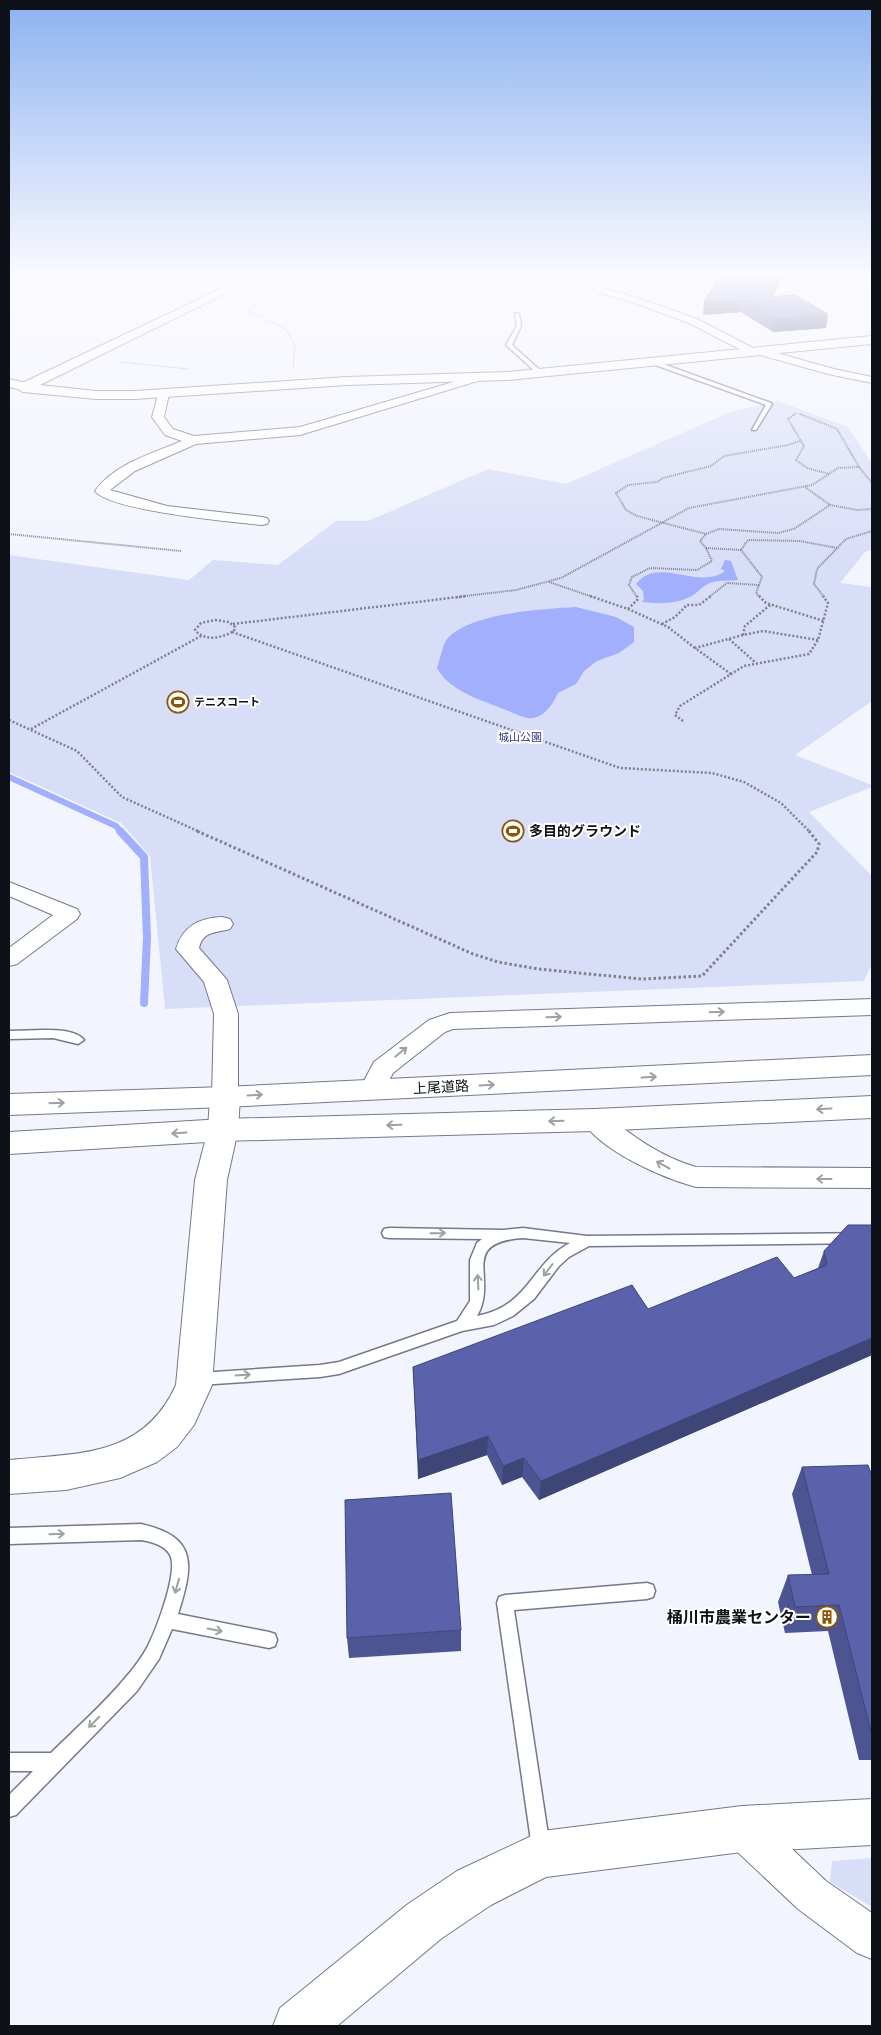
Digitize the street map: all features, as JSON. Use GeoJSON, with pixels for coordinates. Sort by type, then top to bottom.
{"type":"FeatureCollection","features":[{"type":"Feature","properties":{"kind":"main road"},"geometry":{"type":"LineString","coordinates":[[9,395],[61,370]]}},
{"type":"Feature","properties":{"kind":"main road"},"geometry":{"type":"LineString","coordinates":[[9,383],[26,387],[96,394],[163,394],[355,381],[477,378],[578,370]]}},
{"type":"Feature","properties":{"kind":"main road","name":"上尾道路"},"geometry":{"type":"LineString","coordinates":[[9,1104],[225,1097],[872,1065]]}},
{"type":"Feature","properties":{"kind":"main road"},"geometry":{"type":"LineString","coordinates":[[9,1477],[97,1469],[120,1463],[155,1443],[180,1418],[189,1402],[195,1379],[211,1180],[223,1130],[225,1097]]}},
{"type":"Feature","properties":{"kind":"main road"},"geometry":{"type":"LineString","coordinates":[[11,1145],[223,1130],[595,1120],[872,1107]]}},
{"type":"Feature","properties":{"kind":"main road"},"geometry":{"type":"LineString","coordinates":[[298,2026],[425,1921],[474,1888],[542,1854],[742,1830],[872,1822]]}},
{"type":"Feature","properties":{"kind":"street"},"geometry":{"type":"LineString","coordinates":[[825,370],[872,380]]}},
{"type":"Feature","properties":{"kind":"street"},"geometry":{"type":"LineString","coordinates":[[262,521],[168,510],[110,496],[102,491],[106,484],[129,470],[194,440],[300,431],[477,378]]}},
{"type":"Feature","properties":{"kind":"street"},"geometry":{"type":"LineString","coordinates":[[163,394],[158,417],[162,425],[168,432],[194,440]]}},
{"type":"Feature","properties":{"kind":"street"},"geometry":{"type":"LineString","coordinates":[[9,888],[69,914],[9,959]]}},
{"type":"Feature","properties":{"kind":"street"},"geometry":{"type":"LineString","coordinates":[[222,924],[204,926],[194,932],[189,940],[187,949],[215,980],[226,1014],[225,1097]]}},
{"type":"Feature","properties":{"kind":"street"},"geometry":{"type":"LineString","coordinates":[[372,1090],[383,1068],[437,1026],[450,1021],[872,1007]]}},
{"type":"Feature","properties":{"kind":"street"},"geometry":{"type":"LineString","coordinates":[[595,1120],[632,1148],[676,1172],[696,1177],[872,1178]]}},
{"type":"Feature","properties":{"kind":"street"},"geometry":{"type":"LineString","coordinates":[[742,1830],[812,1895],[872,1938]]}},
{"type":"Feature","properties":{"kind":"lane"},"geometry":{"type":"LineString","coordinates":[[536,370],[540,374]]}},
{"type":"Feature","properties":{"kind":"lane"},"geometry":{"type":"LineString","coordinates":[[674,370],[769,404],[754,429]]}},
{"type":"Feature","properties":{"kind":"lane"},"geometry":{"type":"LineString","coordinates":[[9,1035],[66,1034],[78,1040]]}},
{"type":"Feature","properties":{"kind":"lane"},"geometry":{"type":"LineString","coordinates":[[389,1233],[553,1235],[587,1241],[872,1238]]}},
{"type":"Feature","properties":{"kind":"lane"},"geometry":{"type":"LineString","coordinates":[[462,1325],[477,1305],[479,1294],[477,1260],[479,1251],[484,1243],[503,1234]]}},
{"type":"Feature","properties":{"kind":"lane"},"geometry":{"type":"LineString","coordinates":[[195,1379],[320,1370],[356,1363],[462,1325],[494,1319],[508,1312],[529,1295],[554,1262],[564,1253],[587,1241]]}},
{"type":"Feature","properties":{"kind":"lane"},"geometry":{"type":"LineString","coordinates":[[9,1536],[140,1532],[157,1535],[170,1543],[179,1555],[182,1568],[167,1620],[154,1651],[131,1685],[9,1808]]}},
{"type":"Feature","properties":{"kind":"lane"},"geometry":{"type":"LineString","coordinates":[[542,1854],[505,1603],[646,1591]]}},
{"type":"Feature","properties":{"kind":"lane"},"geometry":{"type":"LineString","coordinates":[[167,1620],[269,1640]]}},
{"type":"Feature","properties":{"kind":"lane"},"geometry":{"type":"LineString","coordinates":[[9,1762],[55,1762]]}},
{"type":"Feature","properties":{"kind":"path"},"geometry":{"type":"LineString","coordinates":[[293,385],[294,370]]}},
{"type":"Feature","properties":{"kind":"path"},"geometry":{"type":"LineString","coordinates":[[829,474],[807,468],[796,460],[804,446],[788,419],[797,413],[837,429],[859,467],[872,484]]}},
{"type":"Feature","properties":{"kind":"path"},"geometry":{"type":"LineString","coordinates":[[706,534],[661,524],[637,516],[626,510],[616,493],[628,485],[657,482],[664,478],[711,466],[724,456],[788,445],[800,441]]}},
{"type":"Feature","properties":{"kind":"path"},"geometry":{"type":"LineString","coordinates":[[201,636],[195,630],[201,624],[222,620],[233,624],[516,590],[549,582],[561,578],[689,508],[804,486],[812,484],[838,468],[859,467]]}},
{"type":"Feature","properties":{"kind":"path"},"geometry":{"type":"LineString","coordinates":[[804,486],[830,505],[857,510],[872,510]]}},
{"type":"Feature","properties":{"kind":"path"},"geometry":{"type":"LineString","coordinates":[[628,609],[638,599],[629,585],[632,577],[650,568],[697,570],[712,561],[706,548],[700,541],[706,534],[719,529],[778,533],[794,529],[830,505]]}},
{"type":"Feature","properties":{"kind":"path"},"geometry":{"type":"LineString","coordinates":[[684,721],[675,715],[680,706],[744,666],[809,654],[818,640],[828,604],[814,584],[817,569],[846,539],[872,530]]}},
{"type":"Feature","properties":{"kind":"path"},"geometry":{"type":"LineString","coordinates":[[9,534],[181,551]]}},
{"type":"Feature","properties":{"kind":"path"},"geometry":{"type":"LineString","coordinates":[[741,550],[748,540],[800,541],[837,548]]}},
{"type":"Feature","properties":{"kind":"path"},"geometry":{"type":"LineString","coordinates":[[706,548],[741,550]]}},
{"type":"Feature","properties":{"kind":"path"},"geometry":{"type":"LineString","coordinates":[[741,550],[762,577],[756,593],[766,604],[824,620]]}},
{"type":"Feature","properties":{"kind":"path"},"geometry":{"type":"LineString","coordinates":[[549,582],[628,609],[662,624],[731,674]]}},
{"type":"Feature","properties":{"kind":"path"},"geometry":{"type":"LineString","coordinates":[[662,624],[675,617],[687,605],[699,605],[727,583],[759,584]]}},
{"type":"Feature","properties":{"kind":"path"},"geometry":{"type":"LineString","coordinates":[[744,635],[745,626],[770,605]]}},
{"type":"Feature","properties":{"kind":"path"},"geometry":{"type":"LineString","coordinates":[[232,632],[235,627],[233,624]]}},
{"type":"Feature","properties":{"kind":"path"},"geometry":{"type":"LineString","coordinates":[[695,648],[763,631],[818,640]]}},
{"type":"Feature","properties":{"kind":"path"},"geometry":{"type":"LineString","coordinates":[[9,720],[30,730],[78,751],[122,797],[473,954],[498,962],[538,969],[641,979],[702,976],[818,852],[818,844],[802,822],[781,803],[744,782],[712,773],[620,768],[232,632],[216,638],[201,636],[30,730]]}},
{"type":"Feature","properties":{"kind":"path"},"geometry":{"type":"LineString","coordinates":[[729,639],[756,664]]}},
{"type":"Feature","properties":{"kind":"green space","name":"城山公園"},"geometry":{"type":"Polygon","coordinates":[[[778,401],[848,427],[872,463],[872,550],[865,552],[840,583],[872,587],[872,701],[795,755],[872,785],[872,787],[809,812],[872,876],[872,964],[864,981],[165,1009],[150,856],[121,823],[9,772],[9,555],[189,580],[213,560],[278,565],[336,521],[368,521],[488,469],[566,484],[730,412],[778,401]]]}},
{"type":"Feature","properties":{"kind":"green space"},"geometry":{"type":"Polygon","coordinates":[[[872,1858],[872,1907],[830,1882],[832,1861],[872,1858]]]}},
{"type":"Feature","properties":{"kind":"water"},"geometry":{"type":"Polygon","coordinates":[[[725,560],[731,561],[738,580],[710,583],[690,597],[678,601],[642,602],[644,599],[643,591],[636,584],[645,576],[667,572],[691,576],[714,576],[725,571],[721,569],[725,560]]]}},
{"type":"Feature","properties":{"kind":"water"},"geometry":{"type":"Polygon","coordinates":[[[576,607],[616,617],[634,627],[634,642],[619,653],[597,661],[584,671],[576,684],[558,693],[543,714],[533,718],[522,717],[477,699],[450,683],[437,668],[447,639],[458,630],[472,623],[526,611],[576,607]]]}},
{"type":"Feature","properties":{"kind":"building"},"geometry":{"type":"Polygon","coordinates":[[[848,1225],[872,1225],[872,1338],[541,1481],[524,1458],[503,1466],[488,1436],[418,1460],[413,1367],[632,1285],[648,1309],[777,1257],[794,1278],[827,1265],[824,1251],[848,1225]]]}},
{"type":"Feature","properties":{"kind":"building","name":"桶川市農業センター"},"geometry":{"type":"Polygon","coordinates":[[[868,1465],[872,1476],[872,1736],[839,1605],[795,1607],[788,1575],[829,1574],[802,1467],[868,1465]]]}},
{"type":"Feature","properties":{"kind":"building"},"geometry":{"type":"Polygon","coordinates":[[[451,1493],[461,1630],[347,1638],[345,1500],[451,1493]]]}},
{"type":"Feature","properties":{"kind":"waterway"},"geometry":{"type":"LineString","coordinates":[[9,777],[116,826],[121,832]]}},
{"type":"Feature","properties":{"kind":"waterway"},"geometry":{"type":"LineString","coordinates":[[120,831],[144,857],[147,938],[144,1003]]}},
{"type":"Feature","properties":{"kind":"place","name":"テニスコート"},"geometry":{"type":"Point","coordinates":[178,702]}},
{"type":"Feature","properties":{"kind":"place","name":"多目的グラウンド"},"geometry":{"type":"Point","coordinates":[513,831]}},
{"type":"Feature","properties":{"kind":"place","name":"桶川市農業センター"},"geometry":{"type":"Point","coordinates":[827,1617]}}]}
